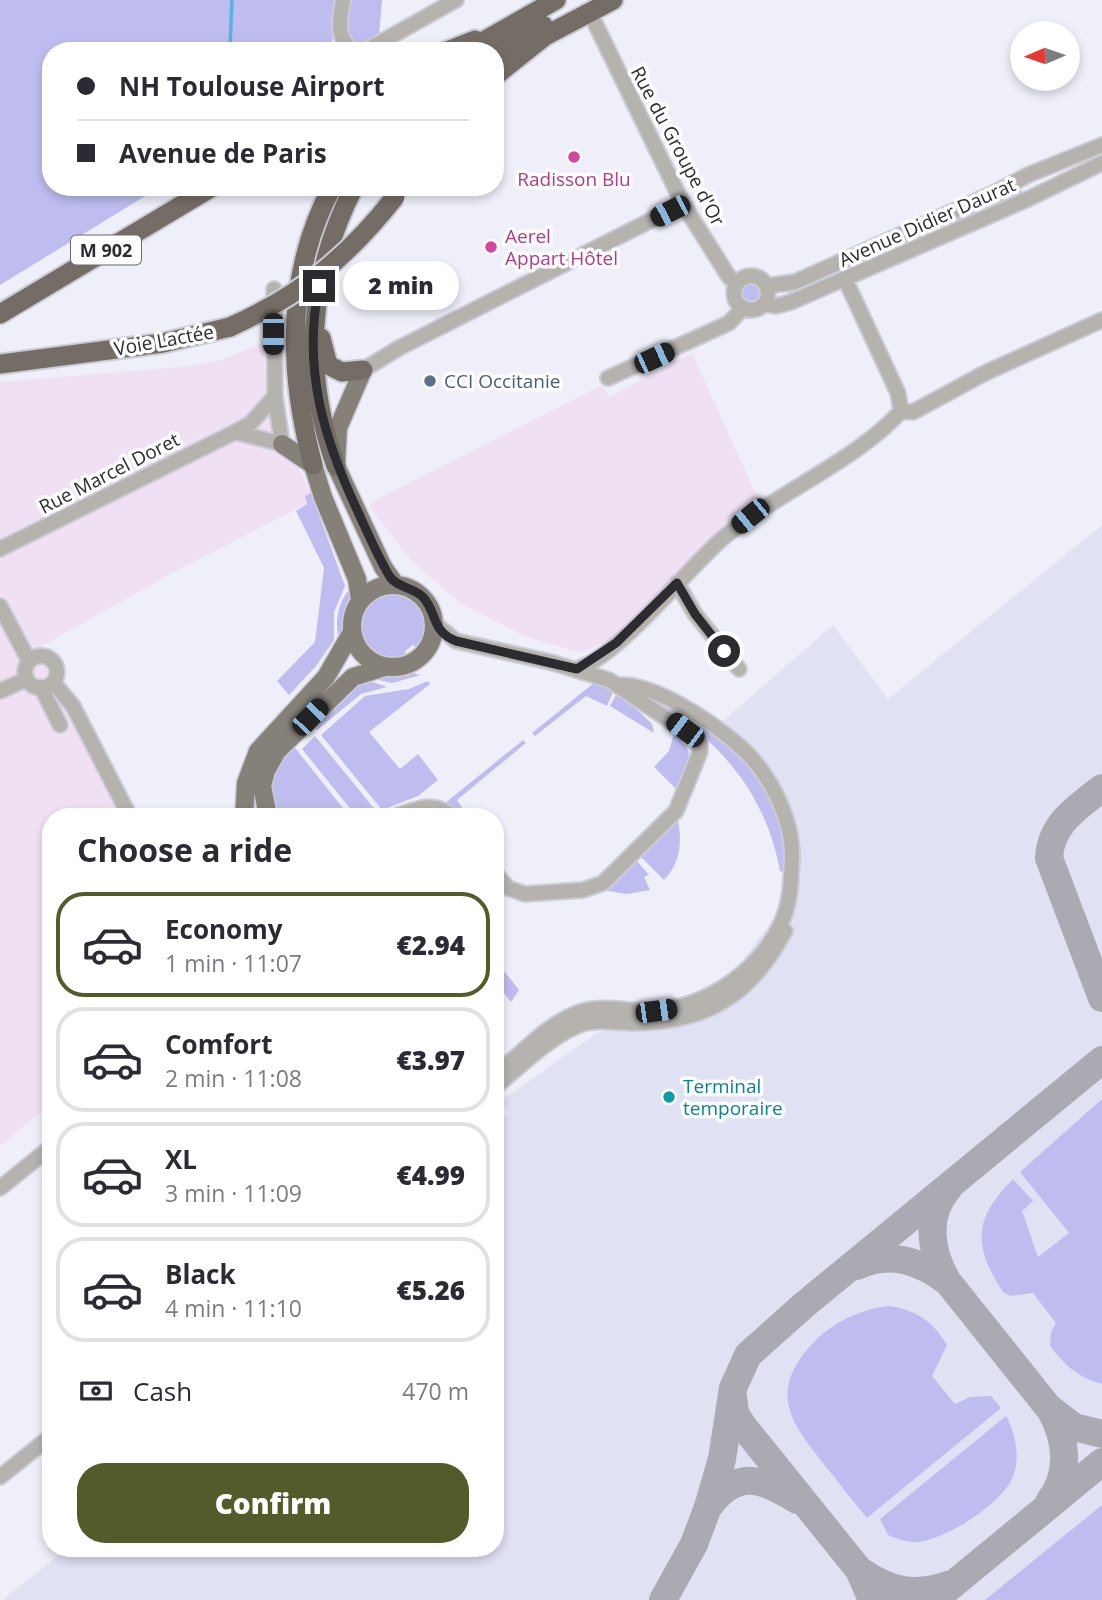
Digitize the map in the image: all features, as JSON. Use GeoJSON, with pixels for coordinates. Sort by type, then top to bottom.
{"type":"FeatureCollection","features":[{"type":"Feature","properties":{"kind":"highway"},"geometry":{"type":"LineString","coordinates":[[494,42],[556,0]]}},
{"type":"Feature","properties":{"kind":"highway"},"geometry":{"type":"LineString","coordinates":[[498,42],[529,33],[590,0]]}},
{"type":"Feature","properties":{"kind":"highway"},"geometry":{"type":"LineString","coordinates":[[504,69],[545,36],[613,0]]}},
{"type":"Feature","properties":{"kind":"highway","name":"M 902"},"geometry":{"type":"LineString","coordinates":[[0,314],[197,196]]}},
{"type":"Feature","properties":{"kind":"highway"},"geometry":{"type":"LineString","coordinates":[[313,465],[299,405],[293,336],[304,260],[328,196]]}},
{"type":"Feature","properties":{"kind":"highway"},"geometry":{"type":"LineString","coordinates":[[336,466],[321,421],[314,375],[314,327],[319,286],[334,230],[350,196]]}},
{"type":"Feature","properties":{"kind":"highway","name":"Voie Lactée"},"geometry":{"type":"LineString","coordinates":[[0,364],[163,343],[230,327],[281,303],[310,284],[363,238],[396,196]]}},
{"type":"Feature","properties":{"kind":"highway"},"geometry":{"type":"LineString","coordinates":[[319,286],[322,345],[328,365],[342,372],[363,370]]}},
{"type":"Feature","properties":{"kind":"main road"},"geometry":{"type":"LineString","coordinates":[[363,370],[338,428],[336,466],[383,567],[395,584]]}},
{"type":"Feature","properties":{"kind":"main road"},"geometry":{"type":"LineString","coordinates":[[282,444],[313,465],[323,498],[357,579],[360,600]]}},
{"type":"Feature","properties":{"kind":"main road"},"geometry":{"type":"LineString","coordinates":[[245,808],[246,783],[258,751],[326,677],[352,632],[353,615],[360,600],[380,586],[395,584],[411,588],[424,598],[435,624],[433,637],[423,655],[406,665],[385,667],[353,677],[277,751],[266,771],[262,786],[265,808]]}},
{"type":"Feature","properties":{"kind":"main road"},"geometry":{"type":"LineString","coordinates":[[352,632],[367,658],[385,667]]}},
{"type":"Feature","properties":{"kind":"street"},"geometry":{"type":"LineString","coordinates":[[342,42],[339,33],[343,0]]}},
{"type":"Feature","properties":{"kind":"street"},"geometry":{"type":"LineString","coordinates":[[381,42],[456,0]]}},
{"type":"Feature","properties":{"kind":"street","name":"Rue du Groupe d'Or"},"geometry":{"type":"LineString","coordinates":[[594,21],[683,204],[729,277],[737,284]]}},
{"type":"Feature","properties":{"kind":"street","name":"Avenue Didier Daurat"},"geometry":{"type":"LineString","coordinates":[[766,286],[795,282],[994,194],[1028,175],[1102,145]]}},
{"type":"Feature","properties":{"kind":"street","name":"Avenue Didier Daurat"},"geometry":{"type":"LineString","coordinates":[[764,304],[776,306],[792,302],[1028,200],[1102,163]]}},
{"type":"Feature","properties":{"kind":"street"},"geometry":{"type":"LineString","coordinates":[[363,370],[399,348],[683,204]]}},
{"type":"Feature","properties":{"kind":"street"},"geometry":{"type":"LineString","coordinates":[[755,277],[766,286],[768,295],[764,304],[756,309],[743,308],[735,297],[737,284],[745,278],[755,277]]}},
{"type":"Feature","properties":{"kind":"street"},"geometry":{"type":"LineString","coordinates":[[845,279],[898,393],[901,411]]}},
{"type":"Feature","properties":{"kind":"street"},"geometry":{"type":"LineString","coordinates":[[235,432],[282,444],[275,396],[274,289]]}},
{"type":"Feature","properties":{"kind":"street"},"geometry":{"type":"LineString","coordinates":[[608,378],[729,323],[743,308]]}},
{"type":"Feature","properties":{"kind":"street"},"geometry":{"type":"LineString","coordinates":[[577,669],[616,643],[750,516],[873,436],[901,411],[913,412],[920,409],[985,373],[1102,320]]}},
{"type":"Feature","properties":{"kind":"street","name":"Rue Marcel Doret"},"geometry":{"type":"LineString","coordinates":[[0,549],[235,432],[265,410],[275,396]]}},
{"type":"Feature","properties":{"kind":"street"},"geometry":{"type":"LineString","coordinates":[[677,583],[695,614],[739,669]]}},
{"type":"Feature","properties":{"kind":"street"},"geometry":{"type":"LineString","coordinates":[[0,606],[29,661]]}},
{"type":"Feature","properties":{"kind":"street"},"geometry":{"type":"LineString","coordinates":[[435,624],[456,641],[577,669],[620,685],[701,741],[700,752],[676,811],[613,875],[592,888],[525,894],[508,888],[504,883]]}},
{"type":"Feature","properties":{"kind":"street"},"geometry":{"type":"LineString","coordinates":[[27,679],[25,670],[29,661],[40,656],[51,660],[56,670],[47,685],[60,725]]}},
{"type":"Feature","properties":{"kind":"street"},"geometry":{"type":"LineString","coordinates":[[0,691],[27,679],[47,685],[73,706],[125,808]]}},
{"type":"Feature","properties":{"kind":"street"},"geometry":{"type":"LineString","coordinates":[[504,1080],[576,1026],[597,1020],[673,1020],[715,1007],[751,982],[772,955],[789,924],[798,884],[782,806],[748,753],[712,723],[636,685],[620,685]]}},
{"type":"Feature","properties":{"kind":"street"},"geometry":{"type":"LineString","coordinates":[[423,808],[441,808]]}},
{"type":"Feature","properties":{"kind":"street"},"geometry":{"type":"LineString","coordinates":[[504,1068],[568,1017],[597,1009],[671,1009],[722,989],[761,953],[782,921],[791,884],[792,849]]}},
{"type":"Feature","properties":{"kind":"street"},"geometry":{"type":"LineString","coordinates":[[0,1188],[42,1154]]}},
{"type":"Feature","properties":{"kind":"street"},"geometry":{"type":"LineString","coordinates":[[0,1477],[42,1443]]}},
{"type":"Feature","properties":{"kind":"shaded area"},"geometry":{"type":"Polygon","coordinates":[[[0,0],[337,0],[332,42],[42,42],[42,196],[145,196],[0,285],[0,0]]]}},
{"type":"Feature","properties":{"kind":"shaded area"},"geometry":{"type":"Polygon","coordinates":[[[350,0],[382,0],[379,36],[367,42],[355,42],[346,34],[350,0]]]}},
{"type":"Feature","properties":{"kind":"shaded area"},"geometry":{"type":"Polygon","coordinates":[[[1019,185],[1023,195],[787,301],[789,288],[1019,185]]]}},
{"type":"Feature","properties":{"kind":"shaded area"},"geometry":{"type":"Polygon","coordinates":[[[747,283],[755,283],[760,292],[758,299],[747,301],[742,296],[742,288],[747,283]]]}},
{"type":"Feature","properties":{"kind":"shaded area"},"geometry":{"type":"Polygon","coordinates":[[[264,342],[266,383],[280,449],[294,461],[311,493],[305,496],[307,504],[172,573],[37,649],[116,808],[42,808],[42,1111],[0,1146],[0,382],[191,366],[224,359],[264,342]]]}},
{"type":"Feature","properties":{"kind":"shaded area"},"geometry":{"type":"Polygon","coordinates":[[[692,353],[759,501],[733,520],[616,634],[593,648],[582,653],[524,636],[460,603],[413,562],[369,507],[374,501],[602,385],[609,397],[692,353]]]}},
{"type":"Feature","properties":{"kind":"shaded area"},"geometry":{"type":"Polygon","coordinates":[[[311,493],[345,586],[334,612],[334,640],[316,666],[289,695],[277,681],[315,642],[324,568],[296,511],[307,504],[305,496],[311,493]]]}},
{"type":"Feature","properties":{"kind":"shaded area"},"geometry":{"type":"Polygon","coordinates":[[[1102,525],[1102,1600],[3,1600],[56,1557],[504,1557],[504,1117],[509,1113],[504,1106],[504,1099],[597,1033],[710,1003],[795,891],[790,818],[722,722],[833,625],[888,699],[1102,525]]]}},
{"type":"Feature","properties":{"kind":"shaded area"},"geometry":{"type":"Polygon","coordinates":[[[354,584],[344,618],[341,646],[337,629],[338,613],[340,605],[354,584]]]}},
{"type":"Feature","properties":{"kind":"shaded area"},"geometry":{"type":"Polygon","coordinates":[[[387,593],[398,594],[416,603],[425,619],[426,628],[417,648],[413,645],[405,651],[406,656],[391,659],[378,656],[368,648],[362,638],[361,625],[364,613],[372,602],[387,593]]]}},
{"type":"Feature","properties":{"kind":"shaded area"},"geometry":{"type":"Polygon","coordinates":[[[407,672],[421,675],[392,683],[374,679],[381,674],[397,676],[407,672]]]}},
{"type":"Feature","properties":{"kind":"shaded area"},"geometry":{"type":"Polygon","coordinates":[[[367,680],[387,687],[361,694],[317,730],[312,724],[355,683],[367,680]]]}},
{"type":"Feature","properties":{"kind":"shaded area"},"geometry":{"type":"Polygon","coordinates":[[[428,681],[430,684],[369,732],[400,769],[418,754],[438,780],[418,796],[380,808],[321,735],[365,696],[409,689],[428,681]]]}},
{"type":"Feature","properties":{"kind":"shaded area"},"geometry":{"type":"Polygon","coordinates":[[[595,682],[613,692],[607,706],[586,696],[535,736],[532,733],[595,682]]]}},
{"type":"Feature","properties":{"kind":"shaded area"},"geometry":{"type":"Polygon","coordinates":[[[618,691],[652,724],[654,733],[610,706],[618,691]]]}},
{"type":"Feature","properties":{"kind":"shaded area"},"geometry":{"type":"Polygon","coordinates":[[[664,701],[703,725],[740,755],[756,773],[779,812],[785,835],[788,873],[780,871],[765,820],[739,776],[705,738],[662,707],[664,701]]]}},
{"type":"Feature","properties":{"kind":"shaded area"},"geometry":{"type":"Polygon","coordinates":[[[674,733],[687,748],[690,761],[680,793],[654,767],[669,751],[674,733]]]}},
{"type":"Feature","properties":{"kind":"shaded area"},"geometry":{"type":"Polygon","coordinates":[[[315,736],[374,808],[350,808],[302,749],[315,736]]]}},
{"type":"Feature","properties":{"kind":"shaded area"},"geometry":{"type":"Polygon","coordinates":[[[523,740],[526,743],[457,800],[462,808],[449,808],[444,804],[523,740]]]}},
{"type":"Feature","properties":{"kind":"shaded area"},"geometry":{"type":"Polygon","coordinates":[[[292,744],[343,808],[272,808],[269,779],[292,744]]]}},
{"type":"Feature","properties":{"kind":"shaded area"},"geometry":{"type":"Polygon","coordinates":[[[678,819],[679,851],[674,866],[664,880],[640,856],[678,819]]]}},
{"type":"Feature","properties":{"kind":"shaded area"},"geometry":{"type":"Polygon","coordinates":[[[636,860],[649,875],[644,877],[650,890],[627,894],[602,890],[636,860]]]}},
{"type":"Feature","properties":{"kind":"shaded area"},"geometry":{"type":"Polygon","coordinates":[[[504,971],[519,990],[511,1002],[504,993],[504,971]]]}},
{"type":"Feature","properties":{"kind":"shaded area"},"geometry":{"type":"Polygon","coordinates":[[[1102,1099],[1102,1384],[1073,1370],[1050,1346],[1051,1332],[1056,1323],[1033,1293],[1010,1296],[1003,1292],[986,1261],[982,1233],[990,1207],[1013,1179],[1033,1201],[1022,1211],[1038,1257],[1069,1233],[1020,1172],[1102,1099]]]}},
{"type":"Feature","properties":{"kind":"shaded area"},"geometry":{"type":"Polygon","coordinates":[[[889,1306],[907,1310],[923,1318],[942,1337],[947,1345],[932,1376],[955,1404],[970,1397],[991,1396],[1001,1408],[867,1518],[800,1433],[788,1404],[788,1390],[799,1360],[829,1329],[868,1310],[889,1306]]]}},
{"type":"Feature","properties":{"kind":"shaded area"},"geometry":{"type":"Polygon","coordinates":[[[1006,1416],[1015,1439],[1017,1455],[1012,1479],[996,1500],[955,1529],[940,1536],[911,1542],[888,1535],[880,1519],[1006,1416]]]}},
{"type":"Feature","properties":{"kind":"shaded area"},"geometry":{"type":"Polygon","coordinates":[[[1102,1505],[1102,1600],[985,1600],[1102,1505]]]}},
{"type":"Feature","properties":{"kind":"waterway"},"geometry":{"type":"LineString","coordinates":[[230,42],[232,0]]}},
{"type":"Feature","properties":{"kind":"taxiway"},"geometry":{"type":"LineString","coordinates":[[1102,788],[1060,826],[1049,858],[1102,998]]}},
{"type":"Feature","properties":{"kind":"taxiway"},"geometry":{"type":"LineString","coordinates":[[663,1600],[694,1544],[708,1507],[722,1459],[733,1388],[748,1355],[804,1305],[1102,1060]]}},
{"type":"Feature","properties":{"kind":"taxiway"},"geometry":{"type":"LineString","coordinates":[[948,1189],[935,1211],[933,1223],[937,1259],[948,1282],[1048,1407],[1074,1427],[1102,1434]]}},
{"type":"Feature","properties":{"kind":"taxiway"},"geometry":{"type":"LineString","coordinates":[[857,1266],[869,1261],[893,1258],[916,1263],[948,1282]]}},
{"type":"Feature","properties":{"kind":"taxiway"},"geometry":{"type":"LineString","coordinates":[[733,1397],[735,1413],[743,1426],[859,1570],[872,1600]]}},
{"type":"Feature","properties":{"kind":"taxiway"},"geometry":{"type":"LineString","coordinates":[[1049,1502],[1061,1480],[1064,1456],[1060,1432],[1050,1409]]}},
{"type":"Feature","properties":{"kind":"taxiway"},"geometry":{"type":"LineString","coordinates":[[934,1600],[1102,1462]]}},
{"type":"Feature","properties":{"kind":"taxiway"},"geometry":{"type":"LineString","coordinates":[[709,1506],[730,1486],[750,1481],[772,1486],[797,1500]]}},
{"type":"Feature","properties":{"kind":"taxiway"},"geometry":{"type":"LineString","coordinates":[[859,1570],[881,1583],[903,1590],[926,1590],[951,1584]]}},
{"type":"Feature","properties":{"kind":"place","name":"Radisson Blu"},"geometry":{"type":"Point","coordinates":[574,157]}},
{"type":"Feature","properties":{"kind":"place","name":"Aerel Appart Hôtel"},"geometry":{"type":"Point","coordinates":[491,247]}},
{"type":"Feature","properties":{"kind":"place","name":"CCI Occitanie"},"geometry":{"type":"Point","coordinates":[430,381]}},
{"type":"Feature","properties":{"kind":"place","name":"Terminal temporaire"},"geometry":{"type":"Point","coordinates":[669,1097]}},
{"type":"Feature","properties":{"kind":"route"},"geometry":{"type":"LineString","coordinates":[[319,286],[315,305],[314,375],[321,421],[328,444],[383,567],[395,584],[411,588],[424,598],[432,611],[435,624],[442,632],[456,641],[577,669],[616,643],[677,583],[687,595],[695,614],[724,651]]}}]}
